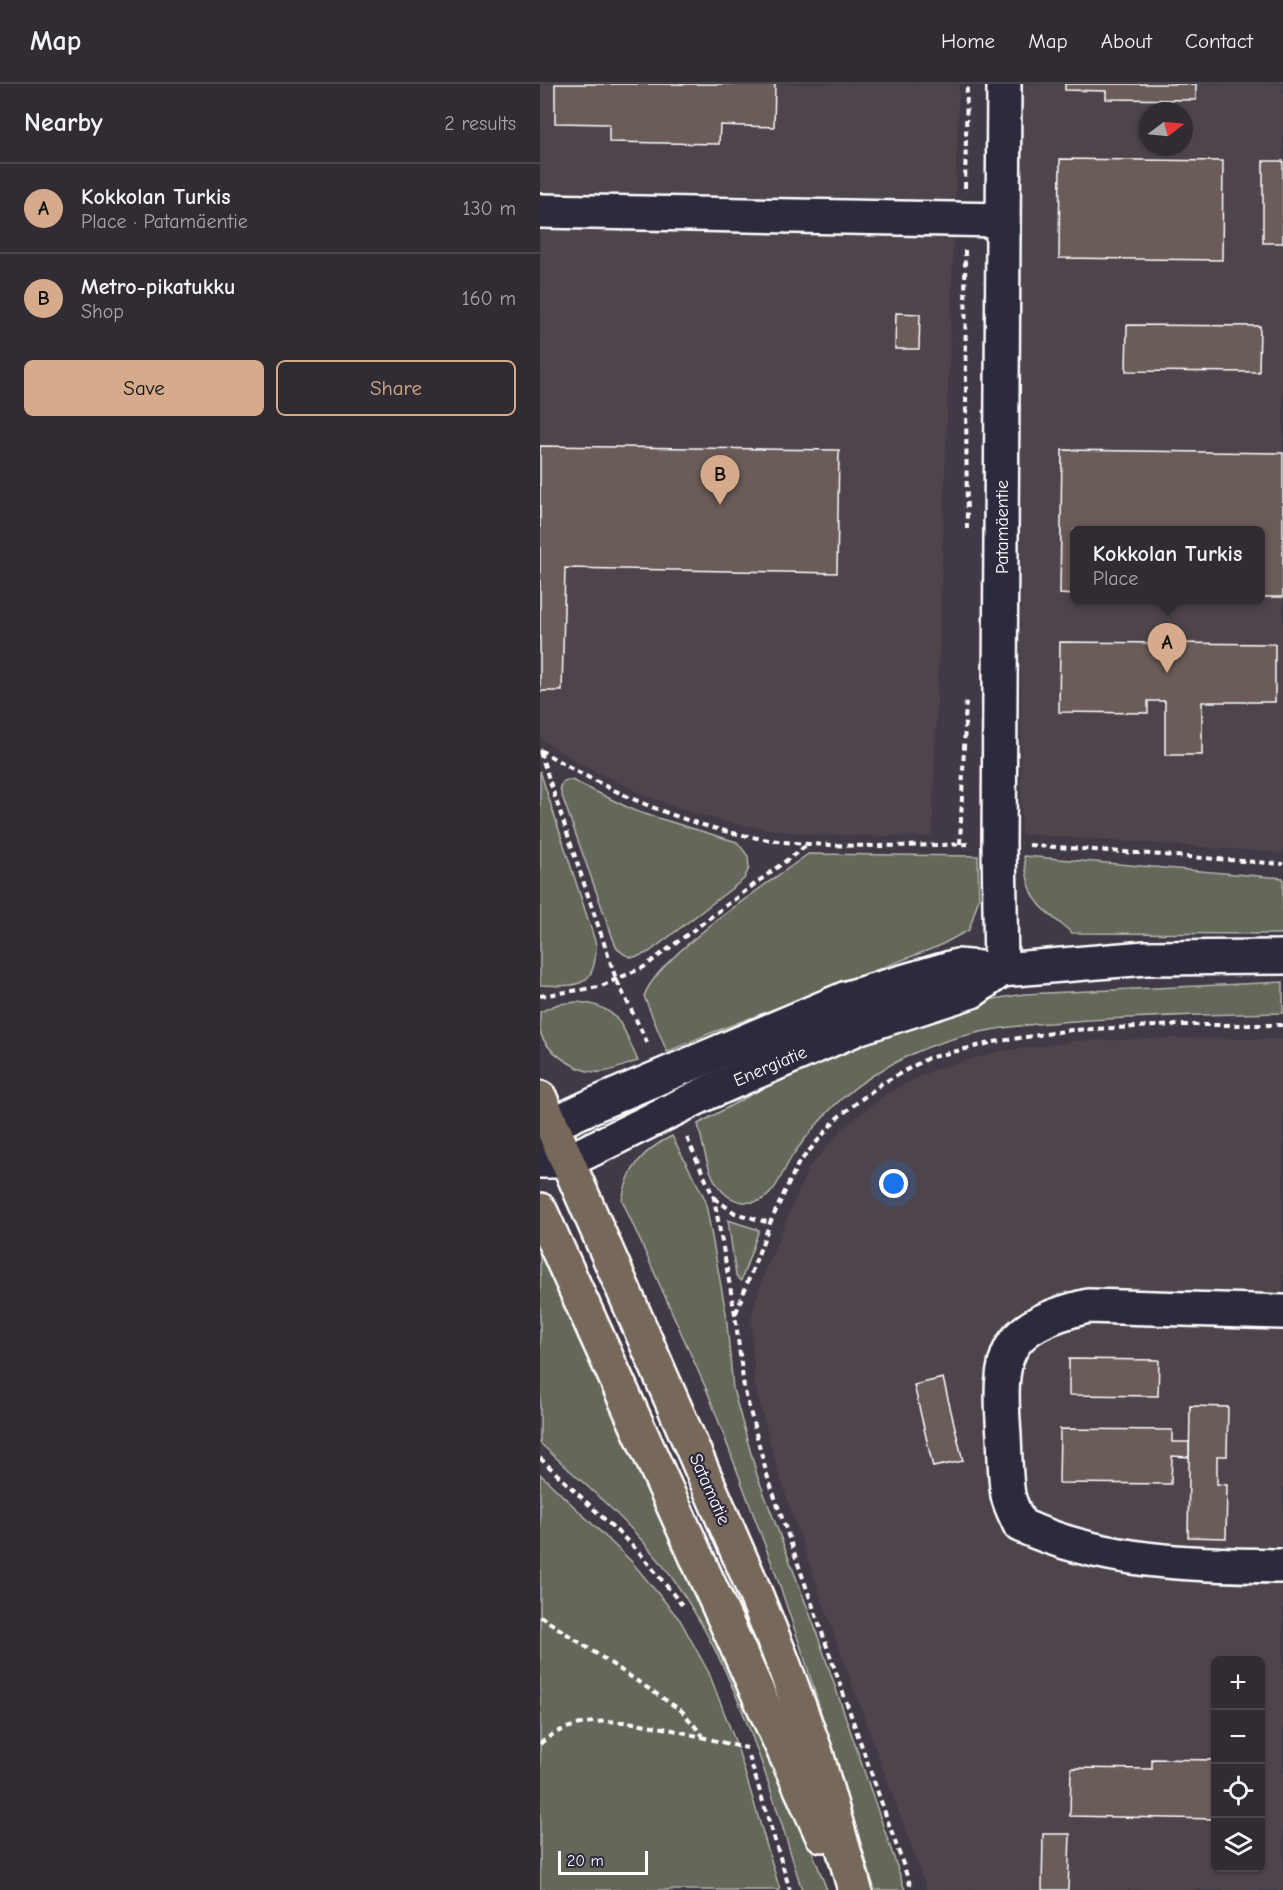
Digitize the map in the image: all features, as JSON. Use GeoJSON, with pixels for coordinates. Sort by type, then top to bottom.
{"type":"FeatureCollection","features":[{"type":"Feature","properties":{"kind":"main road","name":"Satamatie"},"geometry":{"type":"LineString","coordinates":[[544,1120],[554,1161],[782,1660],[816,1754],[855,1890]]}},
{"type":"Feature","properties":{"kind":"main road"},"geometry":{"type":"LineString","coordinates":[[540,1210],[847,1890]]}},
{"type":"Feature","properties":{"kind":"street","name":"Patamäentie"},"geometry":{"type":"LineString","coordinates":[[1001,970],[999,843],[1004,84]]}},
{"type":"Feature","properties":{"kind":"street"},"geometry":{"type":"LineString","coordinates":[[540,211],[1003,220]]}},
{"type":"Feature","properties":{"kind":"street","name":"Energiatie"},"geometry":{"type":"LineString","coordinates":[[544,1120],[847,998],[957,966],[1001,970],[1146,958],[1283,957]]}},
{"type":"Feature","properties":{"kind":"street","name":"Energiatie"},"geometry":{"type":"LineString","coordinates":[[554,1161],[860,1027],[972,991],[1001,970]]}},
{"type":"Feature","properties":{"kind":"street"},"geometry":{"type":"LineString","coordinates":[[1283,1312],[1088,1306],[1064,1312],[1039,1321],[1020,1336],[1005,1358],[1000,1383],[1008,1497],[1020,1525],[1038,1534],[1133,1557],[1192,1565],[1283,1566]]}},
{"type":"Feature","properties":{"kind":"path"},"geometry":{"type":"LineString","coordinates":[[967,84],[964,220],[967,535]]}},
{"type":"Feature","properties":{"kind":"path"},"geometry":{"type":"LineString","coordinates":[[960,844],[966,698]]}},
{"type":"Feature","properties":{"kind":"path"},"geometry":{"type":"LineString","coordinates":[[540,751],[578,773],[641,803],[690,821],[741,834],[807,844],[999,843],[1283,864]]}},
{"type":"Feature","properties":{"kind":"path"},"geometry":{"type":"LineString","coordinates":[[540,751],[616,980],[649,1046]]}},
{"type":"Feature","properties":{"kind":"path"},"geometry":{"type":"LineString","coordinates":[[540,996],[574,992],[616,980],[644,967],[807,844]]}},
{"type":"Feature","properties":{"kind":"path"},"geometry":{"type":"LineString","coordinates":[[735,1314],[770,1223],[798,1164],[837,1118],[881,1084],[928,1059],[994,1042],[1071,1030],[1180,1025],[1283,1025]]}},
{"type":"Feature","properties":{"kind":"path"},"geometry":{"type":"LineString","coordinates":[[686,1135],[714,1198],[735,1314],[744,1388],[767,1475],[912,1890]]}},
{"type":"Feature","properties":{"kind":"path"},"geometry":{"type":"LineString","coordinates":[[714,1198],[735,1213],[770,1223]]}},
{"type":"Feature","properties":{"kind":"path"},"geometry":{"type":"LineString","coordinates":[[540,1458],[639,1552],[688,1613]]}},
{"type":"Feature","properties":{"kind":"path"},"geometry":{"type":"LineString","coordinates":[[540,1616],[682,1711],[704,1737]]}},
{"type":"Feature","properties":{"kind":"path"},"geometry":{"type":"LineString","coordinates":[[540,1744],[566,1727],[603,1721],[704,1737],[747,1748]]}},
{"type":"Feature","properties":{"kind":"path"},"geometry":{"type":"LineString","coordinates":[[743,1736],[790,1890]]}},
{"type":"Feature","properties":{"kind":"shaded area"},"geometry":{"type":"Polygon","coordinates":[[[540,84],[959,84],[932,837],[811,835],[745,826],[695,814],[646,796],[582,765],[540,739],[540,84]]]}},
{"type":"Feature","properties":{"kind":"shaded area"},"geometry":{"type":"Polygon","coordinates":[[[1020,84],[1283,84],[1283,853],[1021,834],[1020,84]]]}},
{"type":"Feature","properties":{"kind":"shaded area"},"geometry":{"type":"Polygon","coordinates":[[[1182,1038],[1283,1039],[1283,1890],[927,1890],[828,1618],[778,1472],[755,1386],[751,1316],[764,1273],[808,1169],[843,1128],[886,1094],[935,1069],[997,1052],[1076,1041],[1182,1038]]]}},
{"type":"Feature","properties":{"kind":"green space"},"geometry":{"type":"Polygon","coordinates":[[[540,771],[596,944],[593,969],[588,977],[574,985],[540,985],[540,771]]]}},
{"type":"Feature","properties":{"kind":"green space"},"geometry":{"type":"Polygon","coordinates":[[[572,780],[635,811],[737,842],[748,856],[749,868],[744,879],[649,952],[635,957],[624,954],[616,947],[561,793],[560,786],[564,781],[572,780]]]}},
{"type":"Feature","properties":{"kind":"green space"},"geometry":{"type":"Polygon","coordinates":[[[808,854],[978,856],[979,898],[969,930],[939,946],[667,1052],[644,996],[654,979],[692,940],[808,854]]]}},
{"type":"Feature","properties":{"kind":"green space"},"geometry":{"type":"Polygon","coordinates":[[[1024,856],[1283,878],[1283,934],[1072,933],[1043,908],[1032,893],[1024,856]]]}},
{"type":"Feature","properties":{"kind":"green space"},"geometry":{"type":"Polygon","coordinates":[[[1283,982],[1283,1013],[1128,1018],[1030,1025],[956,1038],[908,1056],[857,1086],[830,1110],[789,1161],[773,1190],[762,1200],[740,1201],[728,1196],[719,1188],[708,1164],[698,1124],[768,1085],[857,1045],[964,1004],[1024,994],[1283,982]]]}},
{"type":"Feature","properties":{"kind":"green space"},"geometry":{"type":"Polygon","coordinates":[[[577,1002],[591,1004],[611,1013],[623,1028],[638,1061],[611,1070],[594,1072],[574,1066],[556,1054],[543,1039],[540,1031],[540,1012],[558,1004],[577,1002]]]}},
{"type":"Feature","properties":{"kind":"green space"},"geometry":{"type":"Polygon","coordinates":[[[672,1136],[705,1199],[726,1313],[733,1389],[757,1475],[814,1625],[905,1890],[875,1890],[805,1660],[775,1572],[708,1393],[622,1200],[628,1178],[638,1161],[653,1147],[672,1136]]]}},
{"type":"Feature","properties":{"kind":"green space"},"geometry":{"type":"Polygon","coordinates":[[[728,1220],[759,1230],[741,1281],[736,1276],[728,1220]]]}},
{"type":"Feature","properties":{"kind":"green space"},"geometry":{"type":"Polygon","coordinates":[[[540,1245],[793,1801],[827,1890],[802,1890],[774,1800],[741,1708],[722,1663],[674,1581],[645,1544],[620,1518],[540,1443],[540,1245]]]}},
{"type":"Feature","properties":{"kind":"green space"},"geometry":{"type":"Polygon","coordinates":[[[540,1474],[631,1561],[680,1620],[709,1673],[737,1746],[780,1890],[540,1890],[540,1474]]]}},
{"type":"Feature","properties":{"kind":"building"},"geometry":{"type":"Polygon","coordinates":[[[555,84],[775,84],[774,127],[720,125],[719,144],[609,142],[609,124],[555,123],[555,84]]]}},
{"type":"Feature","properties":{"kind":"building"},"geometry":{"type":"Polygon","coordinates":[[[1065,84],[1196,84],[1196,100],[1106,99],[1106,91],[1065,90],[1065,84]]]}},
{"type":"Feature","properties":{"kind":"building"},"geometry":{"type":"Polygon","coordinates":[[[1060,159],[1223,161],[1222,260],[1059,258],[1060,159]]]}},
{"type":"Feature","properties":{"kind":"building"},"geometry":{"type":"Polygon","coordinates":[[[1263,161],[1283,161],[1283,243],[1263,243],[1263,161]]]}},
{"type":"Feature","properties":{"kind":"building"},"geometry":{"type":"Polygon","coordinates":[[[896,313],[920,314],[919,349],[895,349],[896,313]]]}},
{"type":"Feature","properties":{"kind":"building"},"geometry":{"type":"Polygon","coordinates":[[[1127,325],[1260,326],[1259,372],[1126,371],[1127,325]]]}},
{"type":"Feature","properties":{"kind":"building"},"geometry":{"type":"Polygon","coordinates":[[[540,446],[839,450],[837,573],[565,568],[562,691],[540,691],[540,446]]]}},
{"type":"Feature","properties":{"kind":"building"},"geometry":{"type":"Polygon","coordinates":[[[1062,450],[1283,453],[1283,597],[1265,597],[1265,526],[1070,526],[1070,595],[1060,594],[1062,450]]]}},
{"type":"Feature","properties":{"kind":"building"},"geometry":{"type":"Polygon","coordinates":[[[1060,642],[1275,644],[1275,702],[1202,702],[1202,755],[1165,755],[1165,701],[1148,701],[1148,713],[1059,712],[1060,642]]]}},
{"type":"Feature","properties":{"kind":"building"},"geometry":{"type":"Polygon","coordinates":[[[1069,1359],[1159,1360],[1158,1396],[1069,1395],[1069,1359]]]}},
{"type":"Feature","properties":{"kind":"building"},"geometry":{"type":"Polygon","coordinates":[[[943,1378],[963,1461],[933,1467],[914,1385],[943,1378]]]}},
{"type":"Feature","properties":{"kind":"building"},"geometry":{"type":"Polygon","coordinates":[[[1190,1406],[1228,1407],[1227,1456],[1217,1456],[1217,1484],[1227,1485],[1226,1538],[1188,1537],[1190,1406]]]}},
{"type":"Feature","properties":{"kind":"building"},"geometry":{"type":"Polygon","coordinates":[[[1060,1429],[1172,1430],[1172,1442],[1189,1442],[1189,1457],[1172,1456],[1171,1484],[1059,1483],[1060,1429]]]}},
{"type":"Feature","properties":{"kind":"building"},"geometry":{"type":"Polygon","coordinates":[[[1152,1759],[1211,1760],[1211,1819],[1070,1816],[1071,1768],[1152,1769],[1152,1759]]]}},
{"type":"Feature","properties":{"kind":"building"},"geometry":{"type":"Polygon","coordinates":[[[1043,1834],[1070,1834],[1068,1890],[1042,1890],[1043,1834]]]}},
{"type":"Feature","properties":{"kind":"place","name":"Metro-pikatukku"},"geometry":{"type":"Point","coordinates":[720,505]}},
{"type":"Feature","properties":{"kind":"place","name":"Kokkolan Turkis"},"geometry":{"type":"Point","coordinates":[1167,673]}}]}
